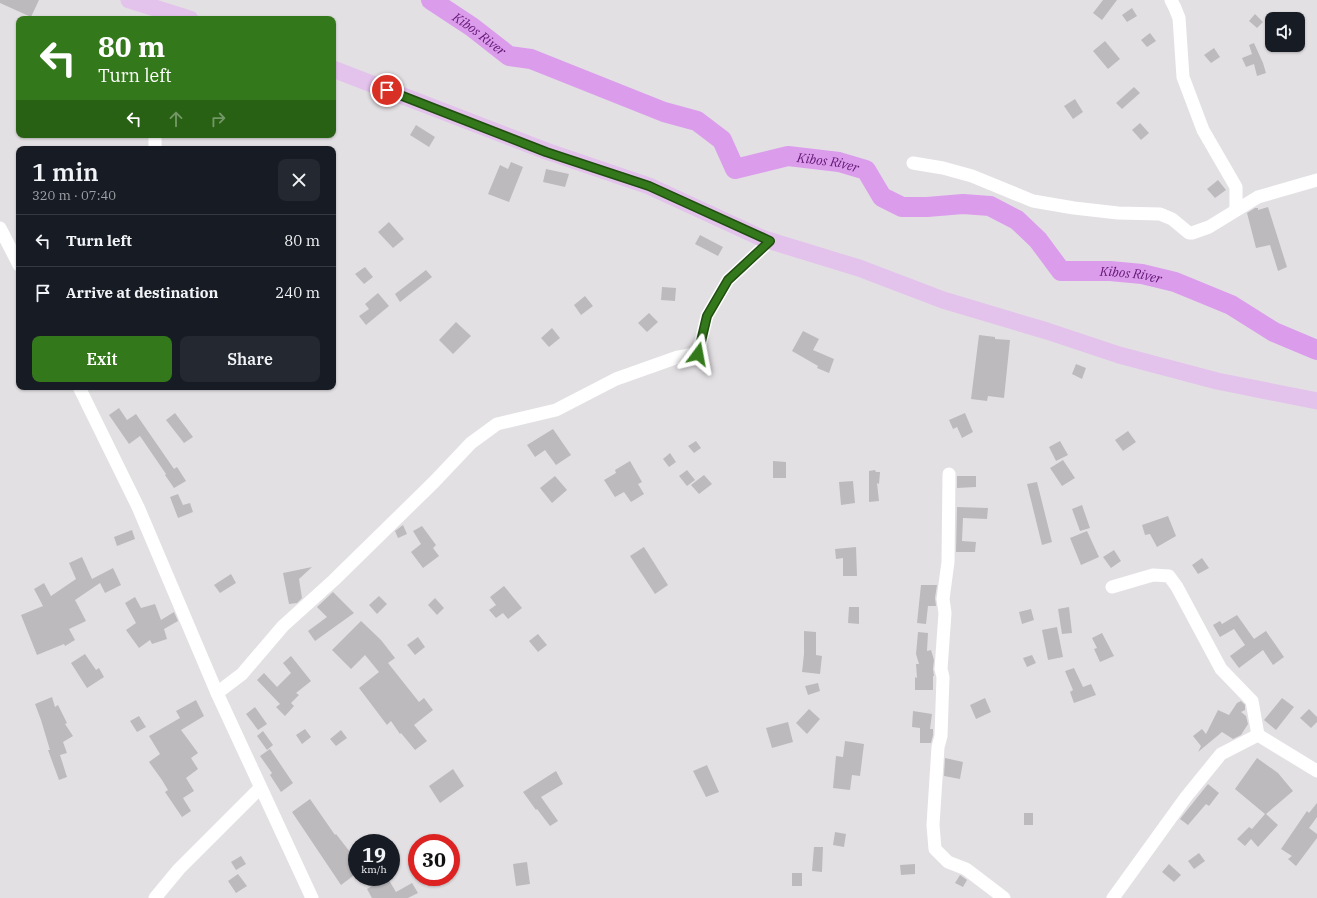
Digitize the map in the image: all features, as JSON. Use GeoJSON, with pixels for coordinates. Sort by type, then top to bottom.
{"type":"FeatureCollection","features":[{"type":"Feature","properties":{"kind":"main road"},"geometry":{"type":"LineString","coordinates":[[129,0],[180,16]]}},
{"type":"Feature","properties":{"kind":"main road"},"geometry":{"type":"LineString","coordinates":[[336,70],[546,152],[649,186],[770,241],[859,268],[943,300],[1047,331],[1119,355],[1217,381],[1317,401]]}},
{"type":"Feature","properties":{"kind":"street"},"geometry":{"type":"LineString","coordinates":[[1171,0],[1179,18],[1183,77],[1203,130],[1236,188],[1236,210]]}},
{"type":"Feature","properties":{"kind":"street"},"geometry":{"type":"LineString","coordinates":[[913,163],[943,168],[972,176],[1032,201],[1118,213],[1160,214],[1172,219],[1189,233],[1209,226],[1258,197],[1317,180]]}},
{"type":"Feature","properties":{"kind":"street"},"geometry":{"type":"LineString","coordinates":[[0,228],[16,259]]}},
{"type":"Feature","properties":{"kind":"street"},"geometry":{"type":"LineString","coordinates":[[217,693],[242,674],[284,626],[340,575],[434,482],[471,443],[497,424],[556,410],[616,379],[678,357],[698,354],[707,316],[728,280],[770,241]]}},
{"type":"Feature","properties":{"kind":"street"},"geometry":{"type":"LineString","coordinates":[[80,390],[138,507],[217,693],[312,898]]}},
{"type":"Feature","properties":{"kind":"street"},"geometry":{"type":"LineString","coordinates":[[949,474],[948,562],[944,599],[945,613],[941,669],[943,677],[941,736],[938,747],[933,825],[935,849],[948,862],[966,869],[1004,898]]}},
{"type":"Feature","properties":{"kind":"street"},"geometry":{"type":"LineString","coordinates":[[1112,588],[1153,575],[1169,576],[1177,586],[1221,669],[1252,701],[1258,736],[1317,771]]}},
{"type":"Feature","properties":{"kind":"street"},"geometry":{"type":"LineString","coordinates":[[1113,898],[1186,797],[1220,754],[1258,736]]}},
{"type":"Feature","properties":{"kind":"street"},"geometry":{"type":"LineString","coordinates":[[155,898],[179,869],[260,788]]}},
{"type":"Feature","properties":{"kind":"building"},"geometry":{"type":"Polygon","coordinates":[[[0,0],[39,0],[31,16],[0,3],[0,0]]]}},
{"type":"Feature","properties":{"kind":"building"},"geometry":{"type":"Polygon","coordinates":[[[1103,0],[1117,0],[1102,20],[1093,13],[1103,0]]]}},
{"type":"Feature","properties":{"kind":"building"},"geometry":{"type":"Polygon","coordinates":[[[1132,8],[1137,16],[1127,22],[1122,15],[1132,8]]]}},
{"type":"Feature","properties":{"kind":"building"},"geometry":{"type":"Polygon","coordinates":[[[1255,14],[1263,22],[1257,28],[1249,21],[1255,14]]]}},
{"type":"Feature","properties":{"kind":"building"},"geometry":{"type":"Polygon","coordinates":[[[1150,33],[1156,41],[1147,47],[1141,40],[1150,33]]]}},
{"type":"Feature","properties":{"kind":"building"},"geometry":{"type":"Polygon","coordinates":[[[1105,41],[1120,59],[1108,69],[1093,51],[1105,41]]]}},
{"type":"Feature","properties":{"kind":"building"},"geometry":{"type":"Polygon","coordinates":[[[1254,43],[1266,73],[1257,76],[1254,64],[1246,67],[1242,58],[1252,54],[1249,45],[1254,43]]]}},
{"type":"Feature","properties":{"kind":"building"},"geometry":{"type":"Polygon","coordinates":[[[1214,48],[1220,57],[1211,63],[1204,55],[1214,48]]]}},
{"type":"Feature","properties":{"kind":"building"},"geometry":{"type":"Polygon","coordinates":[[[1134,87],[1140,93],[1122,109],[1116,103],[1134,87]]]}},
{"type":"Feature","properties":{"kind":"building"},"geometry":{"type":"Polygon","coordinates":[[[1075,99],[1083,112],[1073,119],[1064,106],[1075,99]]]}},
{"type":"Feature","properties":{"kind":"building"},"geometry":{"type":"Polygon","coordinates":[[[1140,123],[1149,133],[1141,140],[1132,130],[1140,123]]]}},
{"type":"Feature","properties":{"kind":"building"},"geometry":{"type":"Polygon","coordinates":[[[416,125],[435,137],[429,147],[410,135],[416,125]]]}},
{"type":"Feature","properties":{"kind":"building"},"geometry":{"type":"Polygon","coordinates":[[[511,162],[523,167],[509,202],[488,194],[500,165],[508,169],[511,162]]]}},
{"type":"Feature","properties":{"kind":"building"},"geometry":{"type":"Polygon","coordinates":[[[546,169],[569,174],[565,187],[543,182],[546,169]]]}},
{"type":"Feature","properties":{"kind":"building"},"geometry":{"type":"Polygon","coordinates":[[[1218,180],[1226,190],[1215,198],[1207,189],[1218,180]]]}},
{"type":"Feature","properties":{"kind":"building"},"geometry":{"type":"Polygon","coordinates":[[[1268,207],[1287,267],[1278,271],[1270,245],[1256,248],[1247,213],[1255,208],[1258,208],[1258,210],[1268,207]]]}},
{"type":"Feature","properties":{"kind":"building"},"geometry":{"type":"Polygon","coordinates":[[[389,222],[404,239],[393,248],[378,232],[389,222]]]}},
{"type":"Feature","properties":{"kind":"building"},"geometry":{"type":"Polygon","coordinates":[[[700,235],[723,247],[718,256],[695,244],[700,235]]]}},
{"type":"Feature","properties":{"kind":"building"},"geometry":{"type":"Polygon","coordinates":[[[365,267],[373,277],[364,284],[355,274],[365,267]]]}},
{"type":"Feature","properties":{"kind":"building"},"geometry":{"type":"Polygon","coordinates":[[[426,270],[432,277],[400,302],[395,294],[426,270]]]}},
{"type":"Feature","properties":{"kind":"building"},"geometry":{"type":"Polygon","coordinates":[[[662,287],[676,288],[675,301],[661,300],[662,287]]]}},
{"type":"Feature","properties":{"kind":"building"},"geometry":{"type":"Polygon","coordinates":[[[378,293],[389,306],[366,325],[359,316],[369,309],[365,304],[378,293]]]}},
{"type":"Feature","properties":{"kind":"building"},"geometry":{"type":"Polygon","coordinates":[[[585,296],[593,306],[581,315],[574,305],[585,296]]]}},
{"type":"Feature","properties":{"kind":"building"},"geometry":{"type":"Polygon","coordinates":[[[649,313],[658,322],[647,332],[638,323],[649,313]]]}},
{"type":"Feature","properties":{"kind":"building"},"geometry":{"type":"Polygon","coordinates":[[[456,322],[471,336],[453,354],[439,340],[456,322]]]}},
{"type":"Feature","properties":{"kind":"building"},"geometry":{"type":"Polygon","coordinates":[[[552,328],[560,338],[549,347],[541,338],[552,328]]]}},
{"type":"Feature","properties":{"kind":"building"},"geometry":{"type":"Polygon","coordinates":[[[803,331],[819,339],[813,350],[834,359],[829,373],[817,368],[818,366],[792,351],[803,331]]]}},
{"type":"Feature","properties":{"kind":"building"},"geometry":{"type":"Polygon","coordinates":[[[979,335],[995,337],[995,339],[1010,340],[1004,398],[988,396],[987,401],[971,399],[979,335]]]}},
{"type":"Feature","properties":{"kind":"building"},"geometry":{"type":"Polygon","coordinates":[[[1076,364],[1086,368],[1082,379],[1072,374],[1076,364]]]}},
{"type":"Feature","properties":{"kind":"building"},"geometry":{"type":"Polygon","coordinates":[[[119,408],[127,420],[136,414],[174,469],[177,467],[186,481],[174,488],[140,436],[129,444],[109,415],[119,408]]]}},
{"type":"Feature","properties":{"kind":"building"},"geometry":{"type":"Polygon","coordinates":[[[175,413],[193,437],[184,443],[166,420],[175,413]]]}},
{"type":"Feature","properties":{"kind":"building"},"geometry":{"type":"Polygon","coordinates":[[[965,413],[973,432],[962,438],[957,427],[953,429],[949,420],[965,413]]]}},
{"type":"Feature","properties":{"kind":"building"},"geometry":{"type":"Polygon","coordinates":[[[553,429],[571,455],[556,465],[545,450],[535,457],[527,445],[553,429]]]}},
{"type":"Feature","properties":{"kind":"building"},"geometry":{"type":"Polygon","coordinates":[[[1128,431],[1136,442],[1123,451],[1115,440],[1128,431]]]}},
{"type":"Feature","properties":{"kind":"building"},"geometry":{"type":"Polygon","coordinates":[[[696,441],[701,448],[694,453],[688,446],[696,441]]]}},
{"type":"Feature","properties":{"kind":"building"},"geometry":{"type":"Polygon","coordinates":[[[1060,441],[1068,455],[1056,461],[1049,447],[1060,441]]]}},
{"type":"Feature","properties":{"kind":"building"},"geometry":{"type":"Polygon","coordinates":[[[670,453],[676,462],[669,467],[663,459],[670,453]]]}},
{"type":"Feature","properties":{"kind":"building"},"geometry":{"type":"Polygon","coordinates":[[[1063,460],[1075,478],[1062,486],[1050,468],[1063,460]]]}},
{"type":"Feature","properties":{"kind":"building"},"geometry":{"type":"Polygon","coordinates":[[[630,461],[642,482],[638,484],[644,494],[631,502],[624,492],[615,497],[604,480],[616,473],[615,470],[630,461]]]}},
{"type":"Feature","properties":{"kind":"building"},"geometry":{"type":"Polygon","coordinates":[[[773,461],[786,462],[786,478],[773,478],[773,461]]]}},
{"type":"Feature","properties":{"kind":"building"},"geometry":{"type":"Polygon","coordinates":[[[687,470],[695,480],[687,486],[679,476],[687,470]]]}},
{"type":"Feature","properties":{"kind":"building"},"geometry":{"type":"Polygon","coordinates":[[[875,470],[876,472],[880,472],[879,484],[877,483],[879,501],[869,502],[869,471],[875,470]]]}},
{"type":"Feature","properties":{"kind":"building"},"geometry":{"type":"Polygon","coordinates":[[[704,475],[712,484],[699,494],[691,485],[704,475]]]}},
{"type":"Feature","properties":{"kind":"building"},"geometry":{"type":"Polygon","coordinates":[[[555,476],[567,490],[552,503],[540,488],[555,476]]]}},
{"type":"Feature","properties":{"kind":"building"},"geometry":{"type":"Polygon","coordinates":[[[957,476],[976,476],[976,487],[957,488],[957,476]]]}},
{"type":"Feature","properties":{"kind":"building"},"geometry":{"type":"Polygon","coordinates":[[[853,481],[855,503],[841,505],[839,482],[853,481]]]}},
{"type":"Feature","properties":{"kind":"building"},"geometry":{"type":"Polygon","coordinates":[[[1037,482],[1052,542],[1042,545],[1027,484],[1037,482]]]}},
{"type":"Feature","properties":{"kind":"building"},"geometry":{"type":"Polygon","coordinates":[[[178,494],[183,505],[190,503],[193,512],[178,518],[170,497],[178,494]]]}},
{"type":"Feature","properties":{"kind":"building"},"geometry":{"type":"Polygon","coordinates":[[[1082,505],[1090,528],[1080,531],[1072,509],[1082,505]]]}},
{"type":"Feature","properties":{"kind":"building"},"geometry":{"type":"Polygon","coordinates":[[[957,507],[988,508],[987,519],[963,518],[962,541],[976,542],[975,552],[956,552],[957,507]]]}},
{"type":"Feature","properties":{"kind":"building"},"geometry":{"type":"Polygon","coordinates":[[[1168,516],[1176,536],[1157,547],[1150,534],[1145,535],[1142,525],[1168,516]]]}},
{"type":"Feature","properties":{"kind":"building"},"geometry":{"type":"Polygon","coordinates":[[[403,525],[407,534],[398,538],[395,531],[403,525]]]}},
{"type":"Feature","properties":{"kind":"building"},"geometry":{"type":"Polygon","coordinates":[[[422,526],[436,545],[433,548],[439,556],[423,568],[411,552],[421,544],[413,531],[422,526]]]}},
{"type":"Feature","properties":{"kind":"building"},"geometry":{"type":"Polygon","coordinates":[[[132,530],[135,539],[117,546],[114,537],[132,530]]]}},
{"type":"Feature","properties":{"kind":"building"},"geometry":{"type":"Polygon","coordinates":[[[1087,531],[1099,557],[1081,565],[1070,538],[1087,531]]]}},
{"type":"Feature","properties":{"kind":"building"},"geometry":{"type":"Polygon","coordinates":[[[644,547],[668,585],[655,594],[630,556],[644,547]]]}},
{"type":"Feature","properties":{"kind":"building"},"geometry":{"type":"Polygon","coordinates":[[[856,547],[857,576],[843,576],[843,558],[836,559],[835,549],[856,547]]]}},
{"type":"Feature","properties":{"kind":"building"},"geometry":{"type":"Polygon","coordinates":[[[1114,550],[1121,561],[1111,568],[1103,557],[1114,550]]]}},
{"type":"Feature","properties":{"kind":"building"},"geometry":{"type":"Polygon","coordinates":[[[82,557],[92,579],[113,568],[121,585],[105,593],[100,583],[75,600],[86,621],[69,629],[75,640],[65,646],[64,644],[37,655],[21,615],[43,606],[34,589],[44,583],[51,596],[76,579],[69,563],[82,557]]]}},
{"type":"Feature","properties":{"kind":"building"},"geometry":{"type":"Polygon","coordinates":[[[1202,558],[1209,568],[1198,574],[1192,565],[1202,558]]]}},
{"type":"Feature","properties":{"kind":"building"},"geometry":{"type":"Polygon","coordinates":[[[312,567],[299,579],[302,598],[297,603],[289,604],[283,573],[312,567]]]}},
{"type":"Feature","properties":{"kind":"building"},"geometry":{"type":"Polygon","coordinates":[[[231,574],[236,583],[220,593],[214,585],[231,574]]]}},
{"type":"Feature","properties":{"kind":"building"},"geometry":{"type":"Polygon","coordinates":[[[921,585],[937,585],[935,598],[936,606],[928,606],[926,624],[917,623],[921,585]]]}},
{"type":"Feature","properties":{"kind":"building"},"geometry":{"type":"Polygon","coordinates":[[[504,586],[522,608],[508,619],[503,613],[496,618],[489,610],[496,605],[490,597],[504,586]]]}},
{"type":"Feature","properties":{"kind":"building"},"geometry":{"type":"Polygon","coordinates":[[[333,592],[354,613],[315,641],[308,631],[327,617],[317,607],[333,592]]]}},
{"type":"Feature","properties":{"kind":"building"},"geometry":{"type":"Polygon","coordinates":[[[379,596],[387,604],[377,614],[369,605],[379,596]]]}},
{"type":"Feature","properties":{"kind":"building"},"geometry":{"type":"Polygon","coordinates":[[[135,597],[141,608],[155,604],[161,620],[174,612],[178,621],[164,629],[167,639],[152,644],[150,640],[139,648],[126,630],[136,623],[125,603],[135,597]]]}},
{"type":"Feature","properties":{"kind":"building"},"geometry":{"type":"Polygon","coordinates":[[[435,598],[444,608],[437,615],[428,605],[435,598]]]}},
{"type":"Feature","properties":{"kind":"building"},"geometry":{"type":"Polygon","coordinates":[[[849,607],[859,607],[859,624],[848,623],[849,607]]]}},
{"type":"Feature","properties":{"kind":"building"},"geometry":{"type":"Polygon","coordinates":[[[1069,607],[1072,633],[1062,634],[1058,609],[1069,607]]]}},
{"type":"Feature","properties":{"kind":"building"},"geometry":{"type":"Polygon","coordinates":[[[1031,609],[1034,620],[1022,624],[1019,612],[1031,609]]]}},
{"type":"Feature","properties":{"kind":"building"},"geometry":{"type":"Polygon","coordinates":[[[1237,615],[1254,639],[1266,631],[1284,657],[1273,665],[1263,650],[1239,668],[1230,656],[1245,645],[1234,629],[1220,637],[1213,625],[1220,621],[1222,624],[1237,615]]]}},
{"type":"Feature","properties":{"kind":"building"},"geometry":{"type":"Polygon","coordinates":[[[361,621],[381,640],[395,658],[388,663],[419,702],[424,698],[433,710],[414,725],[427,741],[415,750],[401,733],[400,734],[391,721],[387,725],[359,688],[379,672],[365,655],[351,669],[332,650],[361,621]]]}},
{"type":"Feature","properties":{"kind":"building"},"geometry":{"type":"Polygon","coordinates":[[[1057,627],[1063,657],[1048,660],[1042,630],[1057,627]]]}},
{"type":"Feature","properties":{"kind":"building"},"geometry":{"type":"Polygon","coordinates":[[[804,631],[816,632],[816,655],[822,656],[820,674],[802,672],[804,631]]]}},
{"type":"Feature","properties":{"kind":"building"},"geometry":{"type":"Polygon","coordinates":[[[918,632],[928,633],[927,651],[931,650],[934,660],[933,690],[915,690],[915,677],[917,678],[916,664],[919,664],[916,654],[918,632]]]}},
{"type":"Feature","properties":{"kind":"building"},"geometry":{"type":"Polygon","coordinates":[[[1102,633],[1114,656],[1100,662],[1094,649],[1097,648],[1092,638],[1102,633]]]}},
{"type":"Feature","properties":{"kind":"building"},"geometry":{"type":"Polygon","coordinates":[[[538,634],[547,645],[538,652],[529,641],[538,634]]]}},
{"type":"Feature","properties":{"kind":"building"},"geometry":{"type":"Polygon","coordinates":[[[418,637],[425,647],[415,655],[407,645],[418,637]]]}},
{"type":"Feature","properties":{"kind":"building"},"geometry":{"type":"Polygon","coordinates":[[[85,654],[96,670],[99,668],[104,677],[87,688],[71,663],[85,654]]]}},
{"type":"Feature","properties":{"kind":"building"},"geometry":{"type":"Polygon","coordinates":[[[1032,655],[1036,663],[1027,667],[1023,658],[1032,655]]]}},
{"type":"Feature","properties":{"kind":"building"},"geometry":{"type":"Polygon","coordinates":[[[291,656],[311,681],[296,693],[299,695],[291,703],[294,706],[285,716],[276,707],[280,704],[257,680],[264,673],[277,687],[291,673],[283,663],[291,656]]]}},
{"type":"Feature","properties":{"kind":"building"},"geometry":{"type":"Polygon","coordinates":[[[1074,668],[1083,687],[1091,684],[1096,695],[1074,703],[1070,692],[1073,690],[1065,671],[1074,668]]]}},
{"type":"Feature","properties":{"kind":"building"},"geometry":{"type":"Polygon","coordinates":[[[818,683],[820,691],[808,695],[805,686],[818,683]]]}},
{"type":"Feature","properties":{"kind":"building"},"geometry":{"type":"Polygon","coordinates":[[[52,697],[55,707],[58,705],[67,723],[65,724],[73,736],[63,742],[67,753],[60,755],[67,777],[59,780],[48,750],[50,750],[35,704],[52,697]]]}},
{"type":"Feature","properties":{"kind":"building"},"geometry":{"type":"Polygon","coordinates":[[[985,698],[991,712],[976,719],[970,705],[985,698]]]}},
{"type":"Feature","properties":{"kind":"building"},"geometry":{"type":"Polygon","coordinates":[[[1282,698],[1294,707],[1276,730],[1264,720],[1282,698]]]}},
{"type":"Feature","properties":{"kind":"building"},"geometry":{"type":"Polygon","coordinates":[[[196,700],[204,716],[181,730],[198,753],[191,758],[198,769],[186,778],[194,791],[183,798],[191,811],[182,817],[165,792],[168,790],[162,780],[149,762],[160,754],[149,736],[180,718],[176,711],[196,700]]]}},
{"type":"Feature","properties":{"kind":"building"},"geometry":{"type":"Polygon","coordinates":[[[1241,701],[1245,705],[1245,710],[1241,712],[1246,716],[1248,724],[1241,735],[1233,739],[1222,732],[1198,752],[1201,746],[1193,736],[1202,729],[1206,734],[1218,710],[1229,715],[1237,703],[1241,701]]]}},
{"type":"Feature","properties":{"kind":"building"},"geometry":{"type":"Polygon","coordinates":[[[255,707],[267,724],[258,730],[246,714],[255,707]]]}},
{"type":"Feature","properties":{"kind":"building"},"geometry":{"type":"Polygon","coordinates":[[[809,709],[820,719],[807,734],[796,723],[809,709]]]}},
{"type":"Feature","properties":{"kind":"building"},"geometry":{"type":"Polygon","coordinates":[[[1309,709],[1317,717],[1317,722],[1311,728],[1300,718],[1309,709]]]}},
{"type":"Feature","properties":{"kind":"building"},"geometry":{"type":"Polygon","coordinates":[[[913,711],[932,714],[930,729],[933,729],[933,735],[931,743],[920,743],[920,728],[912,727],[913,711]]]}},
{"type":"Feature","properties":{"kind":"building"},"geometry":{"type":"Polygon","coordinates":[[[139,716],[146,727],[137,732],[130,721],[139,716]]]}},
{"type":"Feature","properties":{"kind":"building"},"geometry":{"type":"Polygon","coordinates":[[[788,722],[793,742],[772,748],[766,728],[788,722]]]}},
{"type":"Feature","properties":{"kind":"building"},"geometry":{"type":"Polygon","coordinates":[[[305,729],[311,737],[302,744],[296,735],[305,729]]]}},
{"type":"Feature","properties":{"kind":"building"},"geometry":{"type":"Polygon","coordinates":[[[341,730],[347,738],[336,746],[330,739],[341,730]]]}},
{"type":"Feature","properties":{"kind":"building"},"geometry":{"type":"Polygon","coordinates":[[[263,731],[273,745],[267,750],[257,736],[263,731]]]}},
{"type":"Feature","properties":{"kind":"building"},"geometry":{"type":"Polygon","coordinates":[[[845,741],[864,744],[860,776],[852,775],[850,790],[833,788],[836,756],[843,757],[845,741]]]}},
{"type":"Feature","properties":{"kind":"building"},"geometry":{"type":"Polygon","coordinates":[[[270,749],[293,783],[281,792],[270,775],[272,773],[260,756],[270,749]]]}},
{"type":"Feature","properties":{"kind":"building"},"geometry":{"type":"Polygon","coordinates":[[[945,758],[963,762],[960,779],[944,776],[945,758]]]}},
{"type":"Feature","properties":{"kind":"building"},"geometry":{"type":"Polygon","coordinates":[[[1257,758],[1278,773],[1293,791],[1266,814],[1278,825],[1258,847],[1251,839],[1245,846],[1237,839],[1249,827],[1252,829],[1265,814],[1235,789],[1257,758]]]}},
{"type":"Feature","properties":{"kind":"building"},"geometry":{"type":"Polygon","coordinates":[[[707,765],[719,792],[706,797],[693,771],[707,765]]]}},
{"type":"Feature","properties":{"kind":"building"},"geometry":{"type":"Polygon","coordinates":[[[453,769],[464,786],[440,803],[429,786],[453,769]]]}},
{"type":"Feature","properties":{"kind":"building"},"geometry":{"type":"Polygon","coordinates":[[[556,771],[563,784],[541,797],[558,821],[550,826],[523,792],[556,771]]]}},
{"type":"Feature","properties":{"kind":"building"},"geometry":{"type":"Polygon","coordinates":[[[1208,784],[1219,793],[1209,806],[1206,804],[1188,825],[1180,819],[1208,784]]]}},
{"type":"Feature","properties":{"kind":"building"},"geometry":{"type":"Polygon","coordinates":[[[310,799],[335,835],[336,834],[348,849],[348,880],[341,885],[292,812],[310,799]]]}},
{"type":"Feature","properties":{"kind":"building"},"geometry":{"type":"Polygon","coordinates":[[[1317,803],[1317,817],[1309,828],[1317,834],[1317,838],[1296,866],[1288,859],[1292,856],[1281,849],[1307,811],[1309,813],[1317,803]]]}},
{"type":"Feature","properties":{"kind":"building"},"geometry":{"type":"Polygon","coordinates":[[[1024,813],[1033,813],[1033,825],[1024,825],[1024,813]]]}},
{"type":"Feature","properties":{"kind":"building"},"geometry":{"type":"Polygon","coordinates":[[[835,832],[846,834],[844,847],[833,845],[835,832]]]}},
{"type":"Feature","properties":{"kind":"building"},"geometry":{"type":"Polygon","coordinates":[[[814,847],[823,847],[822,872],[812,871],[814,847]]]}},
{"type":"Feature","properties":{"kind":"building"},"geometry":{"type":"Polygon","coordinates":[[[1199,853],[1205,861],[1194,869],[1188,861],[1199,853]]]}},
{"type":"Feature","properties":{"kind":"building"},"geometry":{"type":"Polygon","coordinates":[[[241,856],[246,864],[236,870],[231,862],[241,856]]]}},
{"type":"Feature","properties":{"kind":"building"},"geometry":{"type":"Polygon","coordinates":[[[527,862],[530,884],[516,886],[513,864],[527,862]]]}},
{"type":"Feature","properties":{"kind":"building"},"geometry":{"type":"Polygon","coordinates":[[[915,864],[915,874],[901,875],[900,865],[915,864]]]}},
{"type":"Feature","properties":{"kind":"building"},"geometry":{"type":"Polygon","coordinates":[[[1169,864],[1181,875],[1174,882],[1162,872],[1169,864]]]}},
{"type":"Feature","properties":{"kind":"building"},"geometry":{"type":"Polygon","coordinates":[[[792,873],[802,873],[802,886],[792,886],[792,873]]]}},
{"type":"Feature","properties":{"kind":"building"},"geometry":{"type":"Polygon","coordinates":[[[238,874],[247,886],[236,893],[228,881],[238,874]]]}},
{"type":"Feature","properties":{"kind":"building"},"geometry":{"type":"Polygon","coordinates":[[[960,875],[967,880],[963,887],[955,883],[960,875]]]}},
{"type":"Feature","properties":{"kind":"building"},"geometry":{"type":"Polygon","coordinates":[[[408,885],[414,886],[418,893],[408,898],[372,898],[367,889],[372,886],[392,886],[396,892],[408,885]]]}},
{"type":"Feature","properties":{"kind":"waterway","name":"Kibos River"},"geometry":{"type":"LineString","coordinates":[[431,0],[472,27],[509,56],[531,59],[664,112],[697,121],[722,140],[735,169],[788,156],[839,162],[866,170],[882,197],[902,207],[927,207],[963,204],[990,206],[1017,220],[1038,240],[1061,271],[1110,271],[1142,274],[1175,282],[1231,305],[1274,332],[1317,350]]}},
{"type":"Feature","properties":{"kind":"route"},"geometry":{"type":"LineString","coordinates":[[387,90],[546,152],[649,186],[770,241],[728,280],[707,316],[698,354]]}}]}
